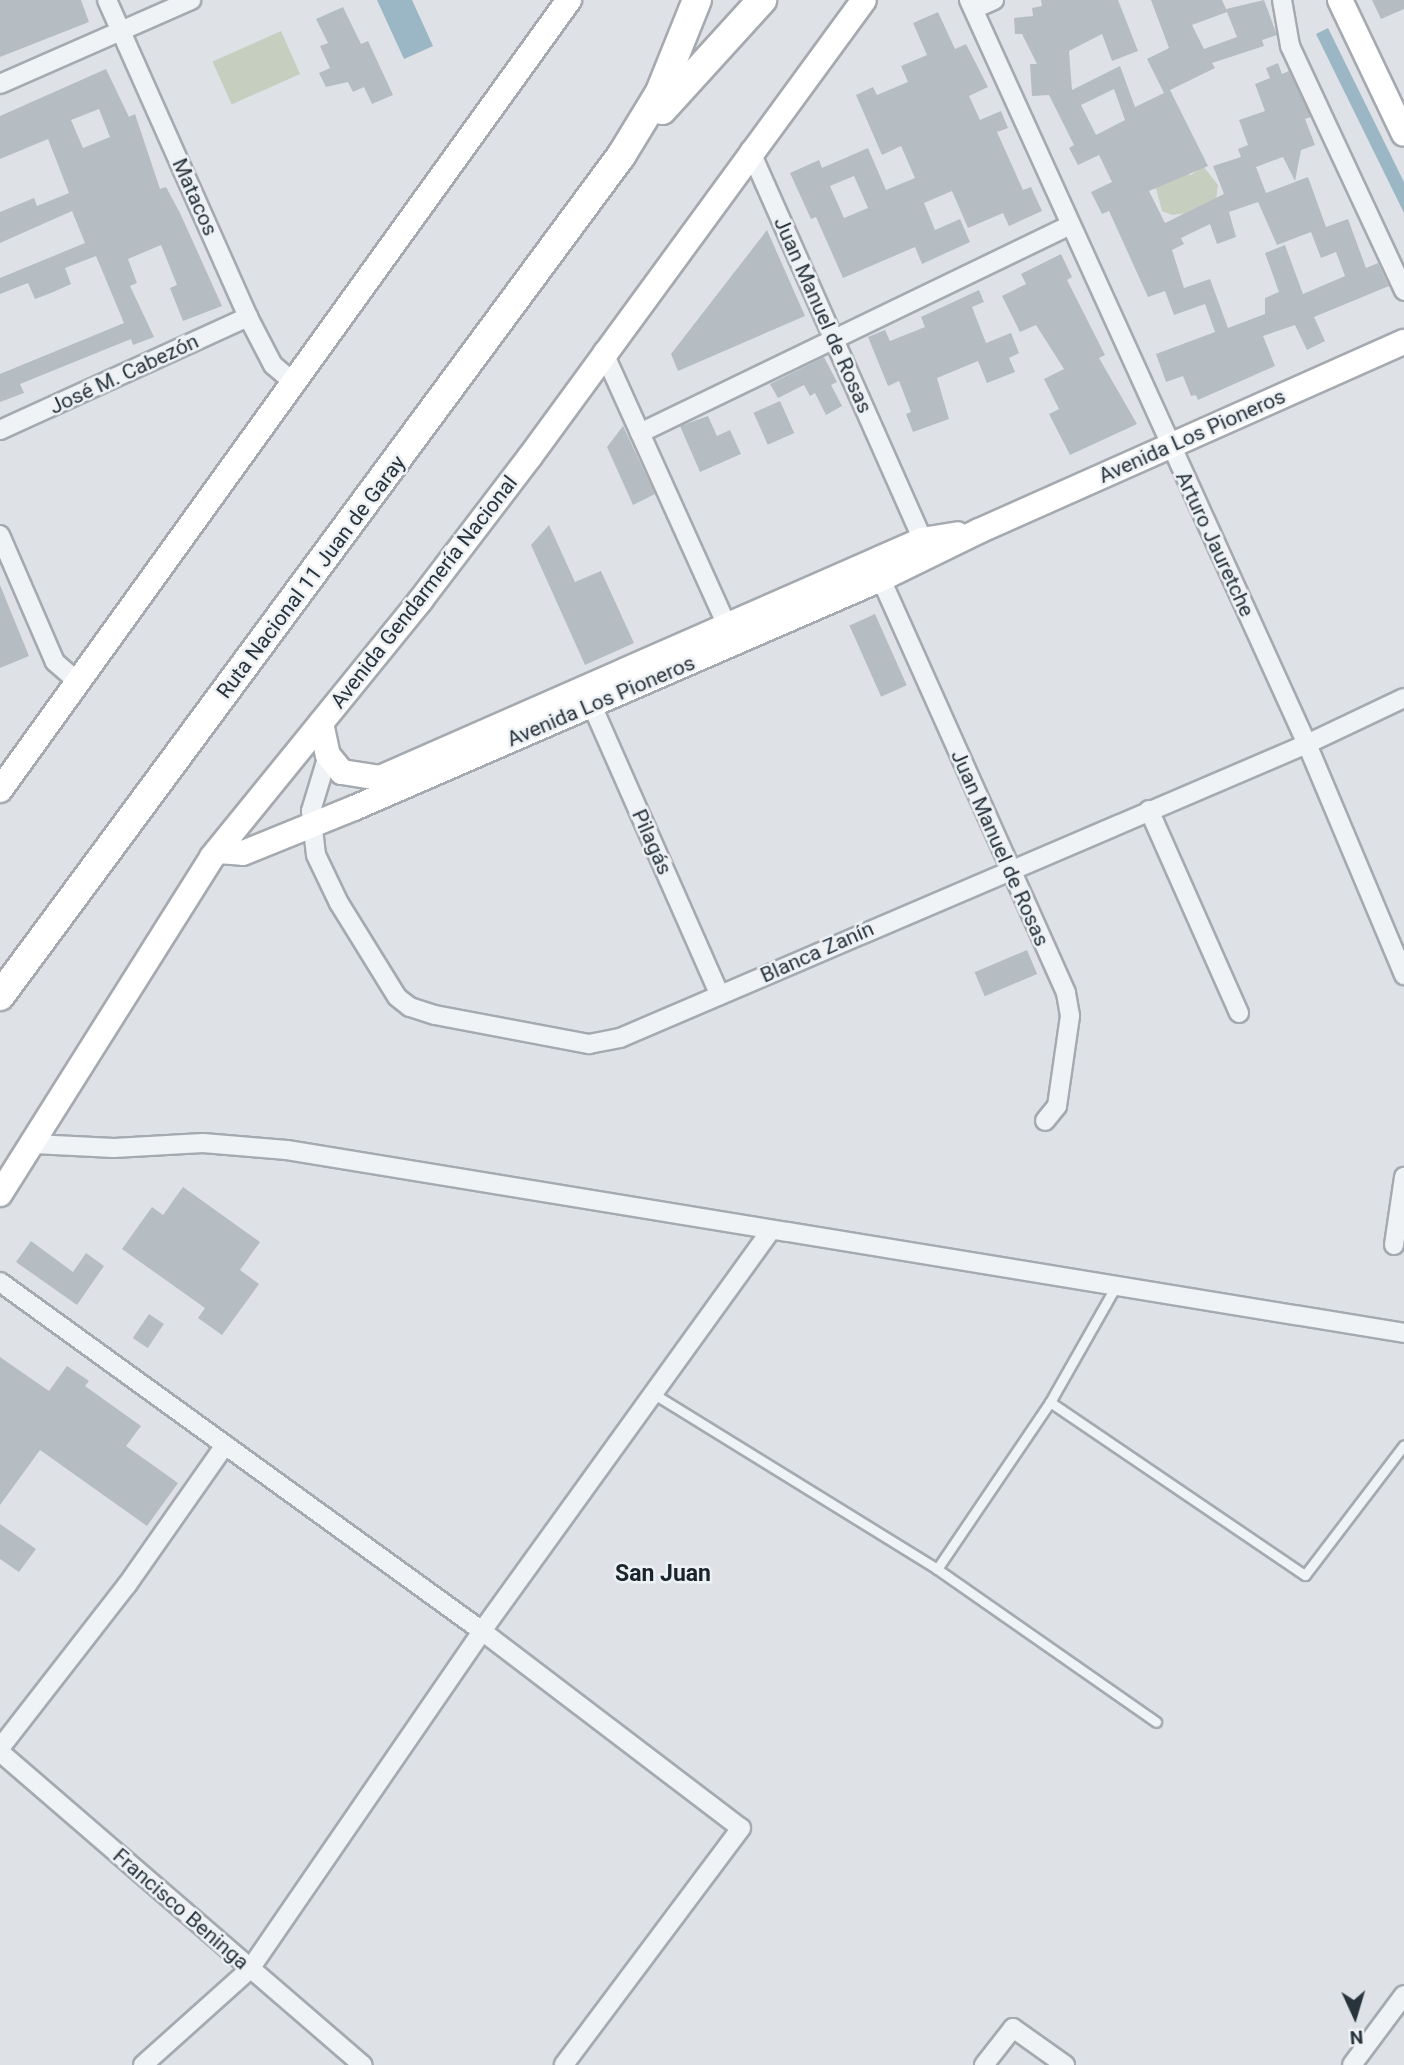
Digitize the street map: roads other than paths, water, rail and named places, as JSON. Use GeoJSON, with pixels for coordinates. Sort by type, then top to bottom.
{"type":"FeatureCollection","features":[{"type":"Feature","properties":{"kind":"highway","name":"Ruta Nacional 11 Juan de Garay"},"geometry":{"type":"LineString","coordinates":[[0,996],[621,156],[660,92],[697,0]]}},
{"type":"Feature","properties":{"kind":"highway","name":"Ruta Nacional 11 Juan de Garay"},"geometry":{"type":"LineString","coordinates":[[621,156],[762,0]]}},
{"type":"Feature","properties":{"kind":"main road"},"geometry":{"type":"LineString","coordinates":[[1,786],[296,384],[569,0]]}},
{"type":"Feature","properties":{"kind":"main road","name":"Avenida Gendarmería Nacional"},"geometry":{"type":"LineString","coordinates":[[0,1194],[34,1144],[96,1034],[217,851],[529,458],[603,351],[750,150],[864,0]]}},
{"type":"Feature","properties":{"kind":"main road"},"geometry":{"type":"LineString","coordinates":[[1340,0],[1404,134]]}},
{"type":"Feature","properties":{"kind":"main road","name":"Avenida Los Pioneros"},"geometry":{"type":"LineString","coordinates":[[217,851],[243,853],[311,826],[588,697],[926,549],[979,531],[1404,342]]}},
{"type":"Feature","properties":{"kind":"main road","name":"Avenida Los Pioneros"},"geometry":{"type":"LineString","coordinates":[[731,634],[881,579],[926,549]]}},
{"type":"Feature","properties":{"kind":"main road","name":"Avenida Los Pioneros"},"geometry":{"type":"LineString","coordinates":[[328,755],[342,772],[380,778],[588,697]]}},
{"type":"Feature","properties":{"kind":"main road"},"geometry":{"type":"LineString","coordinates":[[321,723],[328,755]]}},
{"type":"Feature","properties":{"kind":"street","name":"Matacos"},"geometry":{"type":"LineString","coordinates":[[107,0],[248,317],[273,365],[296,384]]}},
{"type":"Feature","properties":{"kind":"street"},"geometry":{"type":"LineString","coordinates":[[0,84],[191,0]]}},
{"type":"Feature","properties":{"kind":"street"},"geometry":{"type":"LineString","coordinates":[[971,5],[994,0]]}},
{"type":"Feature","properties":{"kind":"street"},"geometry":{"type":"LineString","coordinates":[[1282,0],[1290,46],[1404,291]]}},
{"type":"Feature","properties":{"kind":"street","name":"Arturo Jauretche"},"geometry":{"type":"LineString","coordinates":[[971,5],[1307,744],[1404,975]]}},
{"type":"Feature","properties":{"kind":"street","name":"Juan Manuel de Rosas"},"geometry":{"type":"LineString","coordinates":[[750,150],[926,549]]}},
{"type":"Feature","properties":{"kind":"street"},"geometry":{"type":"LineString","coordinates":[[640,433],[833,337],[1070,225]]}},
{"type":"Feature","properties":{"kind":"street","name":"José M. Cabezón"},"geometry":{"type":"LineString","coordinates":[[0,430],[248,317]]}},
{"type":"Feature","properties":{"kind":"street"},"geometry":{"type":"LineString","coordinates":[[603,351],[731,634]]}},
{"type":"Feature","properties":{"kind":"street"},"geometry":{"type":"LineString","coordinates":[[0,535],[55,662],[78,681]]}},
{"type":"Feature","properties":{"kind":"street","name":"Juan Manuel de Rosas"},"geometry":{"type":"LineString","coordinates":[[881,579],[1008,869],[1066,993],[1070,1016],[1057,1106],[1045,1121]]}},
{"type":"Feature","properties":{"kind":"street","name":"Pilagás"},"geometry":{"type":"LineString","coordinates":[[588,697],[720,995]]}},
{"type":"Feature","properties":{"kind":"street","name":"Blanca Zanín"},"geometry":{"type":"LineString","coordinates":[[328,755],[312,800],[311,826],[320,869],[397,997],[410,1007],[589,1044],[620,1038],[1008,869],[1307,744],[1404,698]]}},
{"type":"Feature","properties":{"kind":"street"},"geometry":{"type":"LineString","coordinates":[[1149,810],[1240,1013]]}},
{"type":"Feature","properties":{"kind":"street"},"geometry":{"type":"LineString","coordinates":[[34,1144],[114,1149],[203,1143],[287,1150],[771,1231],[1404,1332]]}},
{"type":"Feature","properties":{"kind":"street"},"geometry":{"type":"LineString","coordinates":[[1394,1245],[1404,1177]]}},
{"type":"Feature","properties":{"kind":"street"},"geometry":{"type":"LineString","coordinates":[[143,2065],[250,1969],[482,1631],[771,1231]]}},
{"type":"Feature","properties":{"kind":"street"},"geometry":{"type":"LineString","coordinates":[[0,1282],[482,1631],[741,1828],[564,2065]]}},
{"type":"Feature","properties":{"kind":"street"},"geometry":{"type":"LineString","coordinates":[[0,1750],[127,1585],[225,1445]]}},
{"type":"Feature","properties":{"kind":"street","name":"Francisco Beninga"},"geometry":{"type":"LineString","coordinates":[[0,1750],[362,2065]]}},
{"type":"Feature","properties":{"kind":"street"},"geometry":{"type":"LineString","coordinates":[[1352,2065],[1404,1994]]}},
{"type":"Feature","properties":{"kind":"street"},"geometry":{"type":"LineString","coordinates":[[984,2065],[1013,2028],[1065,2065]]}},
{"type":"Feature","properties":{"kind":"lane"},"geometry":{"type":"LineString","coordinates":[[937,1569],[1050,1402],[1116,1286]]}},
{"type":"Feature","properties":{"kind":"lane"},"geometry":{"type":"LineString","coordinates":[[654,1394],[937,1569],[1156,1722]]}},
{"type":"Feature","properties":{"kind":"lane"},"geometry":{"type":"LineString","coordinates":[[1050,1402],[1305,1575],[1404,1445]]}},
{"type":"Feature","properties":{"kind":"water"},"geometry":{"type":"Polygon","coordinates":[[[377,0],[412,0],[433,46],[404,59],[377,0]]]}},
{"type":"Feature","properties":{"kind":"water"},"geometry":{"type":"Polygon","coordinates":[[[1328,28],[1404,182],[1404,213],[1316,34],[1328,28]]]}},
{"type":"Feature","properties":{"kind":"district","name":"San Juan"},"geometry":{"type":"Point","coordinates":[663,1574]}}]}
